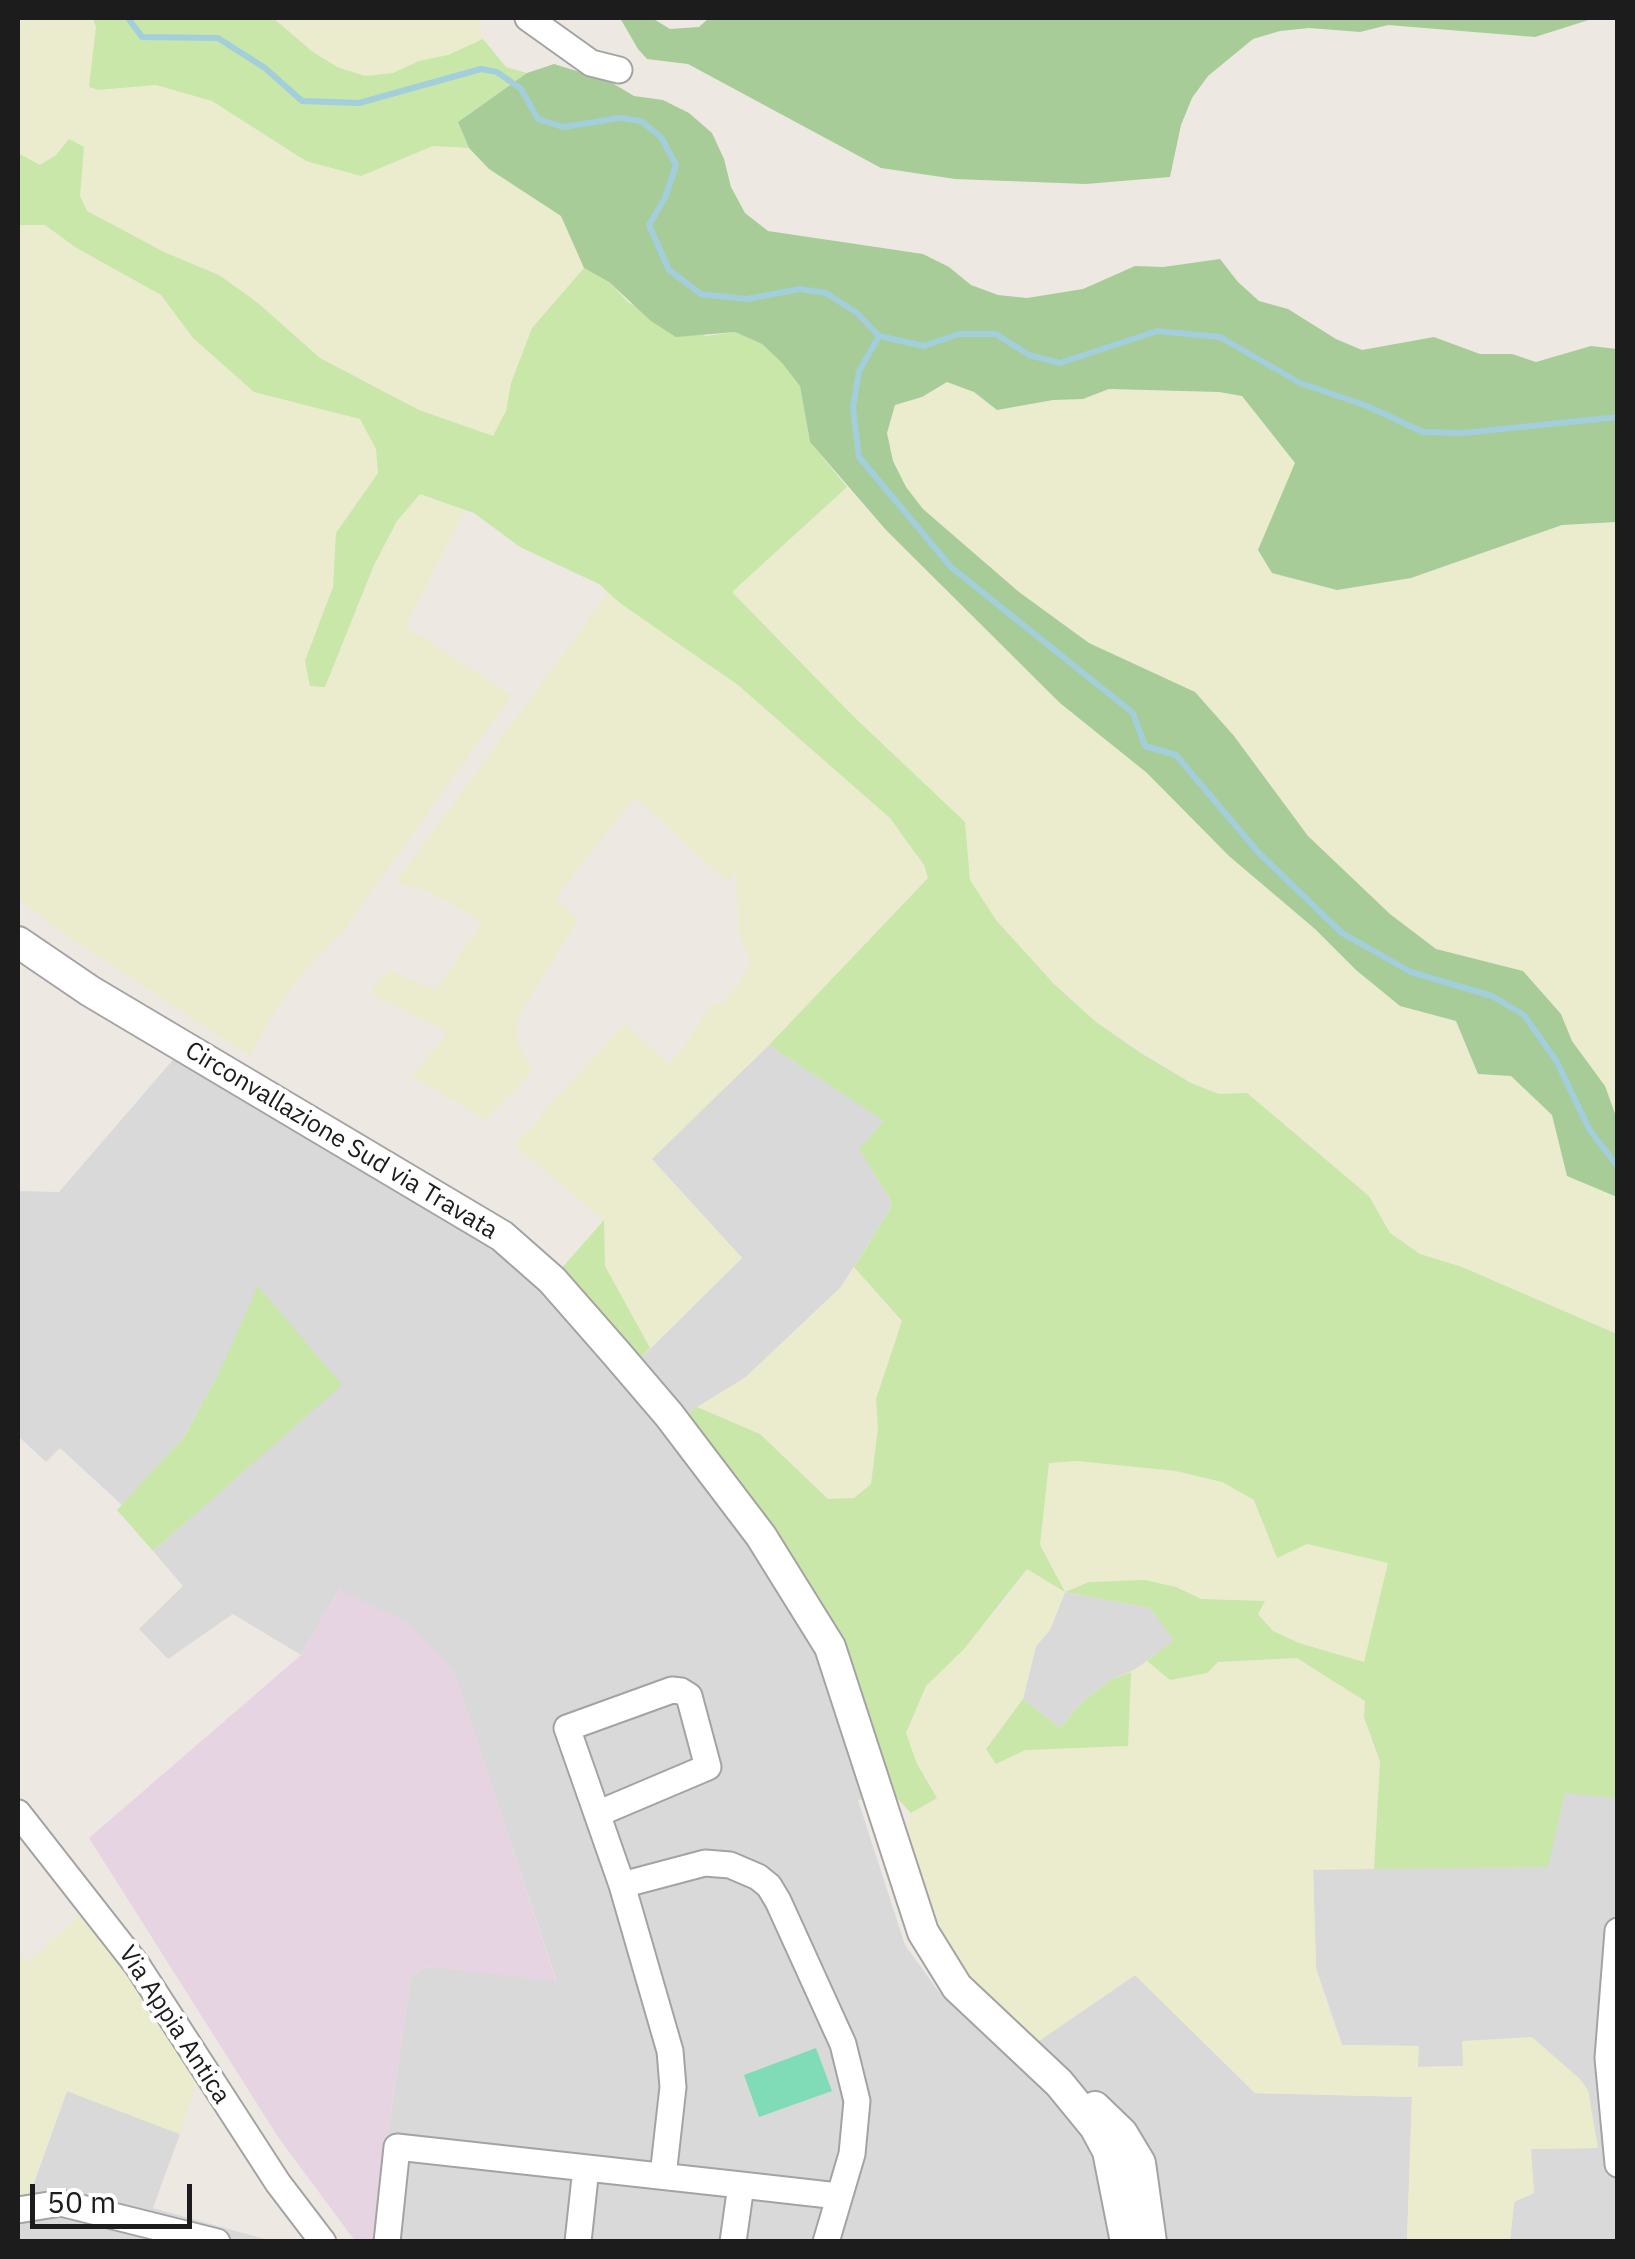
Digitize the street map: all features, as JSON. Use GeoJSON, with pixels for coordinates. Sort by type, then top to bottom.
{"type":"FeatureCollection","features":[{"type":"Feature","properties":{"kind":"street"},"geometry":{"type":"LineString","coordinates":[[528,18],[590,63],[619,70]]}},
{"type":"Feature","properties":{"kind":"street","name":"Circonvallazione Sud via Travata"},"geometry":{"type":"LineString","coordinates":[[18,942],[90,992],[450,1203],[502,1236],[552,1280],[669,1415],[761,1536],[830,1647],[923,1932],[957,1987],[1060,2083]]}},
{"type":"Feature","properties":{"kind":"street"},"geometry":{"type":"LineString","coordinates":[[597,1814],[708,1768],[689,1696],[672,1690],[567,1728],[597,1814],[622,1884],[670,2050],[673,2087],[663,2176]]}},
{"type":"Feature","properties":{"kind":"street","name":"Via Appia Antica"},"geometry":{"type":"LineString","coordinates":[[18,1813],[138,1965],[278,2183],[324,2242]]}},
{"type":"Feature","properties":{"kind":"street"},"geometry":{"type":"LineString","coordinates":[[622,1884],[704,1864],[730,1865],[769,1886],[834,2022],[858,2102],[857,2123],[826,2242]]}},
{"type":"Feature","properties":{"kind":"street"},"geometry":{"type":"LineString","coordinates":[[1618,1931],[1608,2058],[1618,2164]]}},
{"type":"Feature","properties":{"kind":"street"},"geometry":{"type":"LineString","coordinates":[[1060,2083],[1088,2116],[1108,2151],[1126,2242]]}},
{"type":"Feature","properties":{"kind":"street"},"geometry":{"type":"LineString","coordinates":[[1060,2083],[1082,2095],[1132,2146],[1146,2186],[1151,2242]]}},
{"type":"Feature","properties":{"kind":"street"},"geometry":{"type":"LineString","coordinates":[[386,2242],[397,2147],[838,2196]]}},
{"type":"Feature","properties":{"kind":"street"},"geometry":{"type":"LineString","coordinates":[[578,2242],[586,2168]]}},
{"type":"Feature","properties":{"kind":"street"},"geometry":{"type":"LineString","coordinates":[[733,2242],[740,2184]]}},
{"type":"Feature","properties":{"kind":"street"},"geometry":{"type":"LineString","coordinates":[[18,2210],[61,2204],[111,2213],[217,2242]]}},
{"type":"Feature","properties":{"kind":"shaded area"},"geometry":{"type":"Polygon","coordinates":[[[190,1040],[420,1170],[639,1360],[742,1258],[651,1159],[681,1129],[769,1045],[885,1121],[860,1150],[890,1199],[891,1208],[841,1287],[746,1377],[685,1416],[841,1638],[896,1797],[858,1800],[905,1945],[939,1992],[979,2025],[1036,2043],[1135,1975],[1255,2093],[1412,2097],[1407,2241],[377,2241],[411,1976],[423,1968],[434,1967],[556,1980],[454,1673],[339,1590],[301,1655],[233,1614],[168,1659],[139,1629],[183,1586],[153,1551],[341,1384],[221,1369],[184,1437],[122,1505],[60,1448],[46,1462],[18,1436],[18,1191],[59,1192],[190,1040]]]}},
{"type":"Feature","properties":{"kind":"shaded area"},"geometry":{"type":"Polygon","coordinates":[[[339,1590],[409,1623],[454,1672],[556,1981],[434,1967],[423,1968],[411,1976],[377,2241],[355,2241],[278,2137],[89,1838],[301,1655],[339,1590]]]}},
{"type":"Feature","properties":{"kind":"shaded area"},"geometry":{"type":"Polygon","coordinates":[[[1065,1592],[1150,1608],[1175,1640],[1136,1669],[1110,1680],[1081,1703],[1060,1728],[1023,1699],[1036,1646],[1050,1630],[1065,1592]]]}},
{"type":"Feature","properties":{"kind":"shaded area"},"geometry":{"type":"Polygon","coordinates":[[[1565,1792],[1617,1798],[1617,2241],[1510,2241],[1514,2202],[1534,2193],[1530,2149],[1597,2148],[1463,2041],[1464,2066],[1418,2067],[1418,2046],[1342,2045],[1316,1968],[1313,1869],[1547,1867],[1565,1792]]]}},
{"type":"Feature","properties":{"kind":"shaded area"},"geometry":{"type":"Polygon","coordinates":[[[67,2091],[180,2134],[153,2208],[272,2241],[18,2242],[18,2196],[30,2194],[67,2091]]]}},
{"type":"Feature","properties":{"kind":"green space"},"geometry":{"type":"Polygon","coordinates":[[[18,18],[93,18],[96,27],[89,88],[156,85],[212,101],[306,161],[361,176],[434,146],[469,148],[489,169],[561,216],[584,268],[532,328],[511,383],[506,411],[493,437],[419,410],[320,358],[258,303],[219,275],[164,252],[86,211],[69,139],[56,155],[40,165],[20,155],[18,18]]]}},
{"type":"Feature","properties":{"kind":"green space"},"geometry":{"type":"Polygon","coordinates":[[[93,18],[273,18],[313,52],[337,67],[365,76],[393,73],[483,39],[506,67],[527,73],[458,122],[469,148],[433,146],[361,176],[306,161],[212,101],[156,85],[98,90],[89,87],[96,27],[93,18]]]}},
{"type":"Feature","properties":{"kind":"green space"},"geometry":{"type":"Polygon","coordinates":[[[273,18],[479,18],[483,39],[393,73],[365,76],[337,67],[313,52],[273,18]]]}},
{"type":"Feature","properties":{"kind":"green space"},"geometry":{"type":"Polygon","coordinates":[[[620,18],[652,18],[670,29],[699,27],[709,18],[1595,18],[1535,37],[1388,25],[1360,32],[1309,28],[1280,31],[1253,39],[1208,76],[1192,98],[1181,125],[1170,177],[1086,184],[955,179],[881,168],[688,64],[647,59],[620,18]]]}},
{"type":"Feature","properties":{"kind":"green space"},"geometry":{"type":"Polygon","coordinates":[[[554,64],[609,81],[634,96],[663,100],[689,113],[712,133],[731,187],[745,213],[768,231],[923,254],[949,267],[971,285],[998,295],[1027,298],[1083,289],[1135,266],[1163,267],[1220,259],[1259,301],[1288,309],[1362,350],[1434,337],[1480,354],[1512,354],[1536,362],[1591,346],[1617,349],[1617,522],[1562,525],[1411,578],[1337,590],[1272,573],[1258,550],[1295,463],[1242,396],[1109,389],[1083,399],[997,410],[974,392],[947,382],[922,397],[895,405],[887,433],[893,461],[923,509],[1019,592],[1089,643],[1195,692],[1234,736],[1308,836],[1390,914],[1436,949],[1523,971],[1561,1014],[1572,1041],[1605,1086],[1617,1119],[1617,1197],[1567,1176],[1552,1115],[1511,1076],[1478,1074],[1456,1021],[1400,1006],[1356,970],[1315,929],[1229,856],[1147,773],[1060,703],[886,530],[810,442],[800,386],[762,344],[735,332],[676,337],[651,321],[609,282],[584,268],[561,216],[489,169],[469,148],[458,122],[527,73],[554,64]]]}},
{"type":"Feature","properties":{"kind":"green space"},"geometry":{"type":"Polygon","coordinates":[[[69,139],[84,147],[80,196],[87,211],[164,252],[219,275],[258,303],[320,358],[419,410],[493,436],[506,411],[511,383],[532,328],[584,268],[609,282],[629,303],[706,336],[735,332],[762,344],[782,363],[800,385],[810,442],[847,487],[732,592],[852,715],[965,822],[970,880],[996,920],[1054,984],[1096,1022],[1191,1083],[1219,1094],[1247,1093],[1369,1196],[1390,1233],[1420,1254],[1462,1267],[1617,1334],[1617,1798],[1565,1793],[1548,1867],[1374,1869],[1380,1762],[1364,1717],[1365,1701],[1297,1658],[1218,1662],[1207,1673],[1170,1680],[1147,1661],[1174,1640],[1150,1608],[1065,1592],[1027,1569],[964,1649],[926,1686],[906,1733],[917,1764],[937,1798],[911,1813],[896,1797],[841,1638],[685,1416],[697,1407],[760,1434],[828,1499],[854,1498],[871,1484],[878,1428],[876,1399],[902,1321],[854,1267],[891,1208],[890,1199],[859,1149],[884,1121],[769,1045],[928,878],[924,865],[890,818],[738,685],[620,603],[599,584],[520,547],[474,513],[420,494],[397,521],[374,565],[325,687],[310,686],[305,661],[333,587],[336,533],[378,473],[376,449],[360,419],[254,392],[193,338],[161,295],[75,247],[45,225],[18,225],[18,153],[40,165],[56,155],[69,139]],[[1077,1461],[1049,1463],[1040,1545],[1065,1592],[1089,1582],[1145,1580],[1176,1587],[1201,1599],[1265,1601],[1258,1614],[1273,1631],[1364,1662],[1388,1563],[1307,1544],[1277,1558],[1254,1500],[1222,1482],[1176,1471],[1077,1461]]]}},
{"type":"Feature","properties":{"kind":"green space"},"geometry":{"type":"Polygon","coordinates":[[[18,225],[45,225],[75,247],[161,295],[193,338],[254,392],[360,419],[376,449],[378,473],[336,533],[325,687],[374,565],[397,521],[419,494],[466,509],[405,626],[512,695],[345,929],[304,971],[275,1011],[250,1056],[57,929],[18,897],[18,225]]]}},
{"type":"Feature","properties":{"kind":"green space"},"geometry":{"type":"Polygon","coordinates":[[[947,382],[974,392],[997,410],[1083,399],[1109,389],[1242,396],[1295,463],[1411,578],[1562,525],[1617,522],[1617,1119],[1605,1086],[1572,1041],[1561,1014],[1494,963],[1436,949],[1390,914],[1308,836],[1234,736],[1089,643],[1019,592],[923,509],[893,461],[887,433],[895,405],[922,397],[947,382]]]}},
{"type":"Feature","properties":{"kind":"green space"},"geometry":{"type":"Polygon","coordinates":[[[847,487],[886,530],[1147,773],[1229,856],[1315,929],[1356,970],[1400,1006],[1456,1021],[1478,1074],[1511,1076],[1552,1115],[1567,1176],[1617,1197],[1617,1334],[1462,1267],[1420,1254],[1390,1233],[1369,1196],[1247,1093],[1219,1094],[1191,1083],[1096,1022],[1054,984],[984,906],[970,880],[965,822],[852,715],[732,592],[847,487]]]}},
{"type":"Feature","properties":{"kind":"green space"},"geometry":{"type":"Polygon","coordinates":[[[608,592],[738,685],[890,818],[910,841],[928,878],[769,1045],[652,1159],[742,1258],[650,1348],[605,1266],[604,1220],[514,1145],[625,1023],[669,1064],[710,1005],[723,1003],[748,970],[749,956],[739,936],[736,872],[727,882],[635,797],[555,898],[578,920],[519,1016],[516,1037],[532,1072],[486,1120],[412,1076],[447,1032],[372,994],[374,985],[389,970],[435,990],[483,922],[428,891],[396,882],[608,592]]]}},
{"type":"Feature","properties":{"kind":"green space"},"geometry":{"type":"Polygon","coordinates":[[[604,1220],[605,1266],[650,1348],[639,1360],[560,1270],[604,1220]]]}},
{"type":"Feature","properties":{"kind":"green space"},"geometry":{"type":"Polygon","coordinates":[[[854,1267],[902,1321],[876,1399],[878,1428],[871,1484],[854,1498],[828,1499],[760,1434],[697,1407],[746,1377],[841,1287],[854,1267]]]}},
{"type":"Feature","properties":{"kind":"green space"},"geometry":{"type":"Polygon","coordinates":[[[258,1286],[342,1385],[153,1551],[117,1510],[184,1437],[221,1369],[258,1286]]]}},
{"type":"Feature","properties":{"kind":"green space"},"geometry":{"type":"Polygon","coordinates":[[[1077,1461],[1176,1471],[1222,1482],[1254,1500],[1307,1544],[1389,1563],[1364,1663],[1273,1631],[1258,1614],[1264,1601],[1201,1599],[1176,1587],[1145,1580],[1089,1582],[1065,1592],[1050,1630],[1036,1646],[1023,1699],[986,1750],[996,1764],[1025,1750],[1127,1746],[1131,1672],[1147,1661],[1170,1680],[1217,1662],[1297,1658],[1366,1701],[1371,1743],[1380,1762],[1376,1864],[1374,1869],[1313,1870],[1316,1968],[1321,1988],[1342,2045],[1419,2046],[1418,2067],[1463,2066],[1462,2041],[1532,2037],[1580,2079],[1588,2090],[1598,2148],[1531,2149],[1534,2193],[1514,2202],[1510,2241],[1407,2241],[1412,2097],[1255,2093],[1135,1975],[1036,2043],[968,1978],[947,1950],[920,1890],[904,1835],[911,1813],[937,1797],[917,1764],[906,1733],[926,1686],[1003,1604],[1027,1569],[1063,1591],[1040,1545],[1049,1463],[1077,1461]]]}},
{"type":"Feature","properties":{"kind":"green space"},"geometry":{"type":"Polygon","coordinates":[[[1131,1672],[1128,1746],[1025,1750],[996,1764],[986,1749],[1023,1699],[1060,1728],[1081,1703],[1110,1680],[1131,1672]]]}},
{"type":"Feature","properties":{"kind":"green space"},"geometry":{"type":"Polygon","coordinates":[[[84,1910],[197,2081],[180,2134],[67,2091],[29,2194],[18,2196],[18,1954],[29,1962],[84,1910]]]}},
{"type":"Feature","properties":{"kind":"green space"},"geometry":{"type":"Polygon","coordinates":[[[816,2048],[832,2091],[759,2117],[744,2075],[816,2048]]]}},
{"type":"Feature","properties":{"kind":"waterway"},"geometry":{"type":"LineString","coordinates":[[128,18],[142,37],[218,38],[265,68],[302,101],[359,103],[481,69],[497,72],[521,89],[538,119],[563,127],[620,118],[641,121],[661,137],[676,165],[665,198],[649,225],[669,270],[701,294],[747,299],[800,289],[826,293],[857,313],[879,336],[924,346],[959,334],[996,334],[1029,355],[1060,363],[1157,331],[1220,337],[1300,383],[1367,406],[1423,432],[1463,433],[1618,417]]}},
{"type":"Feature","properties":{"kind":"waterway"},"geometry":{"type":"LineString","coordinates":[[879,336],[859,371],[853,408],[859,457],[951,567],[1133,713],[1145,746],[1176,755],[1258,852],[1342,933],[1411,972],[1492,996],[1524,1015],[1557,1062],[1589,1129],[1618,1167]]}}]}
